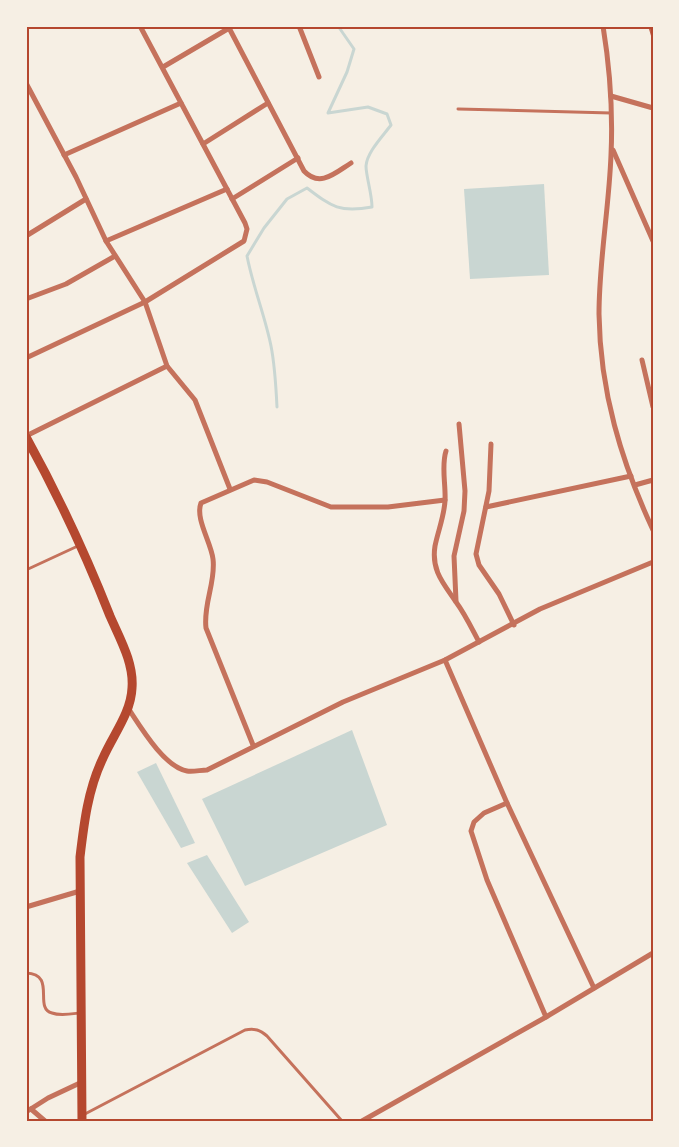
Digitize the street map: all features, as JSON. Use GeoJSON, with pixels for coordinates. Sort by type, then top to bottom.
{"type":"FeatureCollection","features":[{"type":"Feature","properties":{"kind":"main road"},"geometry":{"type":"LineString","coordinates":[[26,437],[80,544],[130,665],[132,688],[128,708],[102,759],[91,790],[84,821],[80,892],[82,1118]]}},
{"type":"Feature","properties":{"kind":"street"},"geometry":{"type":"LineString","coordinates":[[26,358],[145,302],[244,241],[247,229],[140,26]]}},
{"type":"Feature","properties":{"kind":"street"},"geometry":{"type":"LineString","coordinates":[[299,26],[319,76]]}},
{"type":"Feature","properties":{"kind":"street"},"geometry":{"type":"LineString","coordinates":[[603,26],[611,96],[611,147],[600,323],[604,384],[610,417],[653,530]]}},
{"type":"Feature","properties":{"kind":"street"},"geometry":{"type":"LineString","coordinates":[[163,67],[229,27],[304,171],[316,180],[323,180],[351,163]]}},
{"type":"Feature","properties":{"kind":"street"},"geometry":{"type":"LineString","coordinates":[[26,83],[106,241],[145,302],[167,366],[195,400],[230,489]]}},
{"type":"Feature","properties":{"kind":"street"},"geometry":{"type":"LineString","coordinates":[[611,96],[653,108]]}},
{"type":"Feature","properties":{"kind":"street"},"geometry":{"type":"LineString","coordinates":[[203,144],[268,102]]}},
{"type":"Feature","properties":{"kind":"street"},"geometry":{"type":"LineString","coordinates":[[64,155],[181,103]]}},
{"type":"Feature","properties":{"kind":"street"},"geometry":{"type":"LineString","coordinates":[[611,147],[653,241]]}},
{"type":"Feature","properties":{"kind":"street"},"geometry":{"type":"LineString","coordinates":[[232,198],[298,158]]}},
{"type":"Feature","properties":{"kind":"street"},"geometry":{"type":"LineString","coordinates":[[106,241],[227,189]]}},
{"type":"Feature","properties":{"kind":"street"},"geometry":{"type":"LineString","coordinates":[[26,236],[86,199]]}},
{"type":"Feature","properties":{"kind":"street"},"geometry":{"type":"LineString","coordinates":[[26,299],[66,284],[115,256]]}},
{"type":"Feature","properties":{"kind":"street"},"geometry":{"type":"LineString","coordinates":[[642,360],[652,403]]}},
{"type":"Feature","properties":{"kind":"street"},"geometry":{"type":"LineString","coordinates":[[26,437],[167,366]]}},
{"type":"Feature","properties":{"kind":"street"},"geometry":{"type":"LineString","coordinates":[[456,602],[454,556],[464,510],[465,491],[459,424]]}},
{"type":"Feature","properties":{"kind":"street"},"geometry":{"type":"LineString","coordinates":[[490,444],[490,482],[476,554],[479,565],[499,594],[514,624]]}},
{"type":"Feature","properties":{"kind":"street"},"geometry":{"type":"LineString","coordinates":[[446,451],[444,468],[444,520],[435,546],[434,559],[440,581],[456,602],[479,642]]}},
{"type":"Feature","properties":{"kind":"street"},"geometry":{"type":"LineString","coordinates":[[486,507],[631,476]]}},
{"type":"Feature","properties":{"kind":"street"},"geometry":{"type":"LineString","coordinates":[[253,745],[210,639],[205,616],[213,568],[211,548],[199,508],[206,500],[230,489],[246,482],[261,480],[331,506],[388,507],[445,500]]}},
{"type":"Feature","properties":{"kind":"street"},"geometry":{"type":"LineString","coordinates":[[635,485],[653,480]]}},
{"type":"Feature","properties":{"kind":"street"},"geometry":{"type":"LineString","coordinates":[[128,708],[169,762],[186,771],[207,770],[253,745],[372,689],[445,660],[566,597],[653,562]]}},
{"type":"Feature","properties":{"kind":"street"},"geometry":{"type":"LineString","coordinates":[[445,660],[507,803],[594,988]]}},
{"type":"Feature","properties":{"kind":"street"},"geometry":{"type":"LineString","coordinates":[[507,803],[484,813],[474,822],[471,831],[487,880],[546,1018]]}},
{"type":"Feature","properties":{"kind":"street"},"geometry":{"type":"LineString","coordinates":[[26,907],[80,892]]}},
{"type":"Feature","properties":{"kind":"street"},"geometry":{"type":"LineString","coordinates":[[362,1121],[546,1018],[653,953]]}},
{"type":"Feature","properties":{"kind":"street"},"geometry":{"type":"LineString","coordinates":[[45,1121],[29,1111],[48,1098],[82,1082]]}},
{"type":"Feature","properties":{"kind":"lane"},"geometry":{"type":"LineString","coordinates":[[458,109],[611,113]]}},
{"type":"Feature","properties":{"kind":"lane"},"geometry":{"type":"LineString","coordinates":[[26,570],[80,544]]}},
{"type":"Feature","properties":{"kind":"lane"},"geometry":{"type":"LineString","coordinates":[[26,973],[37,975],[41,978],[45,1007],[51,1013],[82,1014]]}},
{"type":"Feature","properties":{"kind":"lane"},"geometry":{"type":"LineString","coordinates":[[82,1118],[245,1030],[253,1029],[260,1030],[267,1036],[342,1121]]}},
{"type":"Feature","properties":{"kind":"shaded area"},"geometry":{"type":"Polygon","coordinates":[[[544,184],[549,275],[470,279],[464,189],[544,184]]]}},
{"type":"Feature","properties":{"kind":"shaded area"},"geometry":{"type":"Polygon","coordinates":[[[352,730],[387,825],[245,886],[202,799],[352,730]]]}},
{"type":"Feature","properties":{"kind":"shaded area"},"geometry":{"type":"Polygon","coordinates":[[[156,763],[195,843],[181,848],[137,772],[156,763]]]}},
{"type":"Feature","properties":{"kind":"shaded area"},"geometry":{"type":"Polygon","coordinates":[[[207,855],[249,922],[232,933],[187,863],[207,855]]]}},
{"type":"Feature","properties":{"kind":"building"},"geometry":{"type":"Polygon","coordinates":[[[648,26],[653,26],[653,39],[652,39],[648,26]]]}},
{"type":"Feature","properties":{"kind":"waterway"},"geometry":{"type":"LineString","coordinates":[[277,407],[271,346],[247,256],[264,228],[287,199],[307,188],[323,200],[337,207],[344,209],[372,207],[366,170],[367,161],[372,150],[391,125],[387,114],[368,107],[328,113],[347,72],[354,49],[338,26]]}}]}
